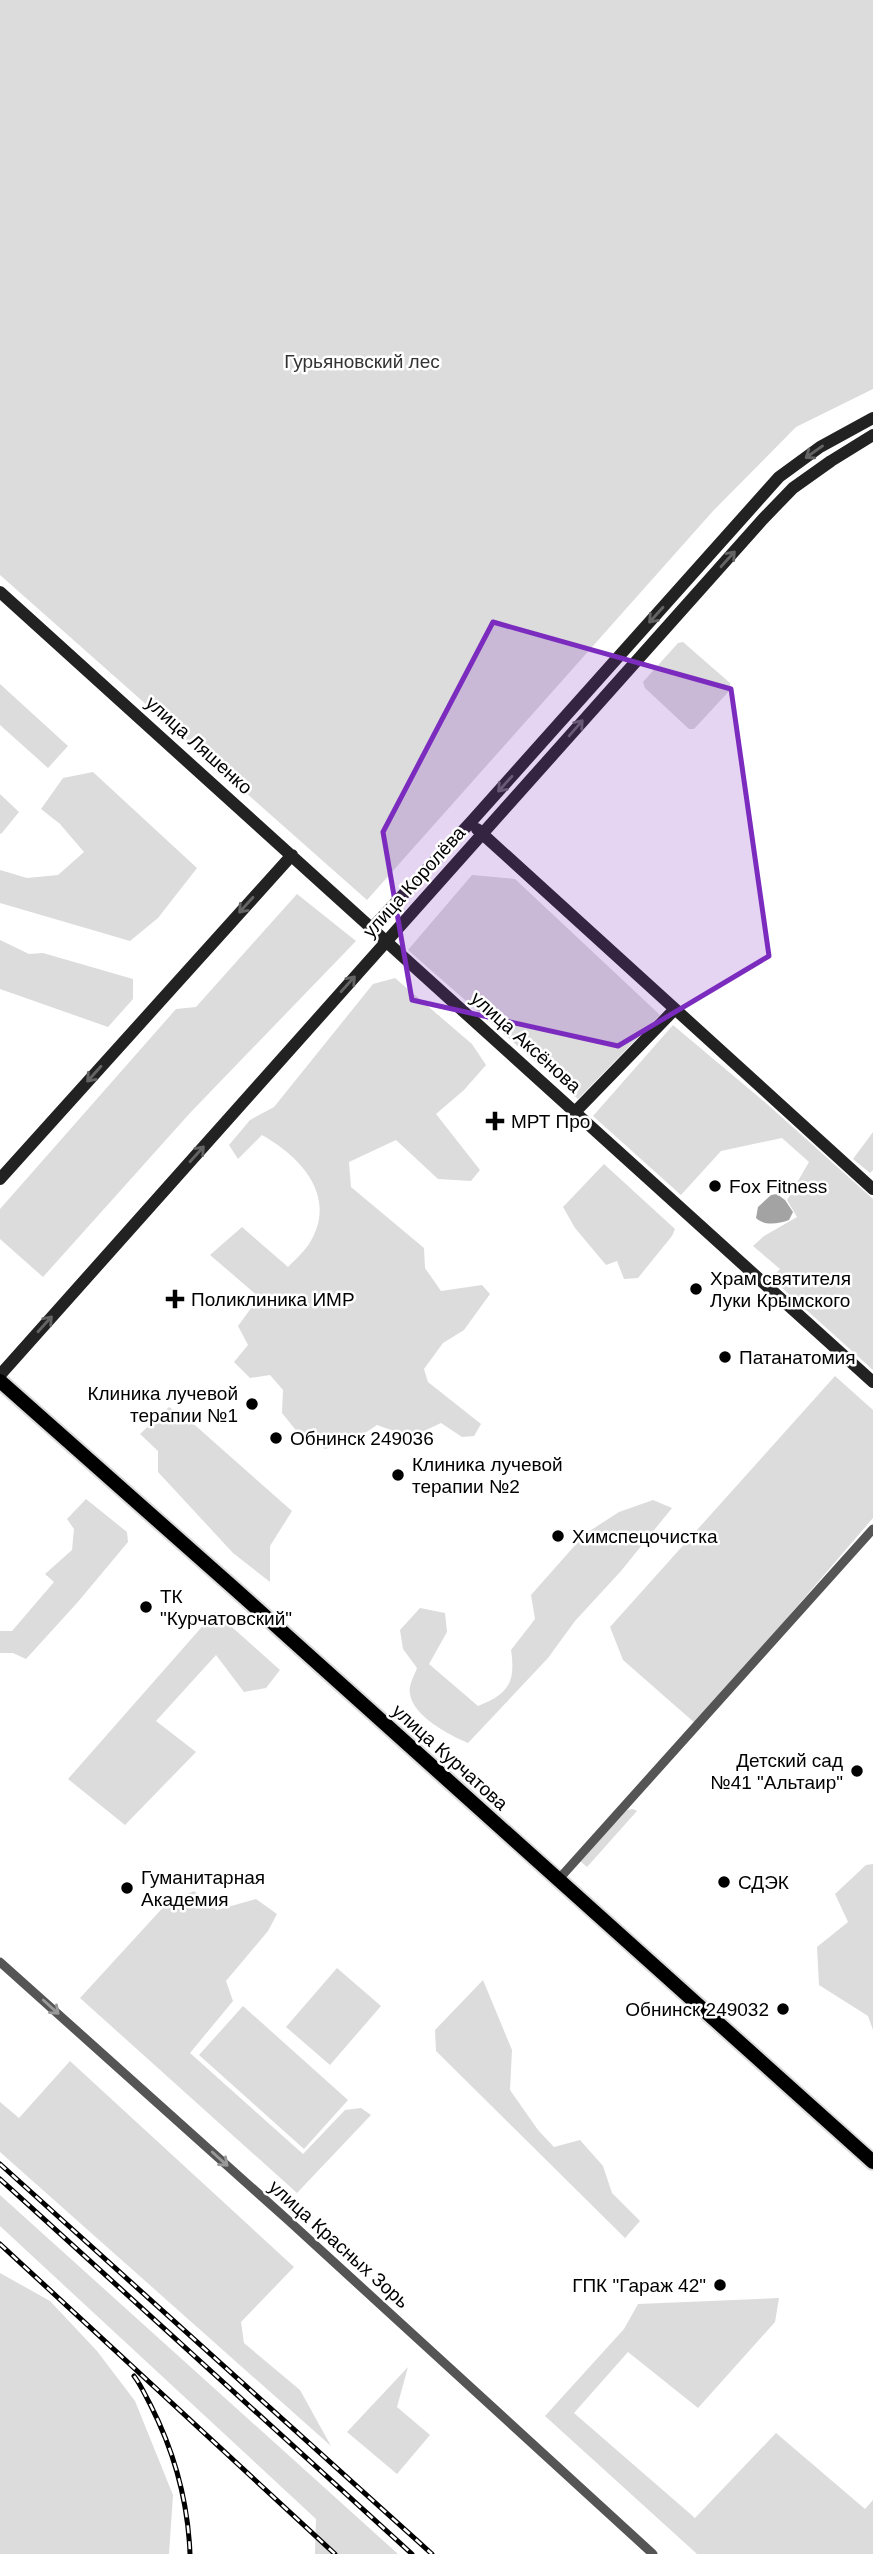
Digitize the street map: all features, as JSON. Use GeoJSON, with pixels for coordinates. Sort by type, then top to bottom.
{"type":"FeatureCollection","features":[{"type":"Feature","properties":{"kind":"main road","name":"улица Королёва"},"geometry":{"type":"LineString","coordinates":[[372,928],[470,823],[779,477],[820,447],[873,418]]}},
{"type":"Feature","properties":{"kind":"main road","name":"улица Королёва"},"geometry":{"type":"LineString","coordinates":[[0,1375],[605,695],[793,488],[873,435]]}},
{"type":"Feature","properties":{"kind":"main road","name":"улица Ляшенко"},"geometry":{"type":"LineString","coordinates":[[0,592],[372,928]]}},
{"type":"Feature","properties":{"kind":"main road"},"geometry":{"type":"LineString","coordinates":[[470,823],[873,1189]]}},
{"type":"Feature","properties":{"kind":"main road"},"geometry":{"type":"LineString","coordinates":[[0,1179],[292,855]]}},
{"type":"Feature","properties":{"kind":"main road","name":"улица Аксёнова"},"geometry":{"type":"LineString","coordinates":[[372,928],[873,1382]]}},
{"type":"Feature","properties":{"kind":"main road"},"geometry":{"type":"LineString","coordinates":[[575,1112],[675,1009]]}},
{"type":"Feature","properties":{"kind":"main road","name":"улица Курчатова"},"geometry":{"type":"LineString","coordinates":[[0,1381],[873,2162]]}},
{"type":"Feature","properties":{"kind":"street"},"geometry":{"type":"LineString","coordinates":[[558,1880],[873,1529]]}},
{"type":"Feature","properties":{"kind":"street","name":"улица Красных Зорь"},"geometry":{"type":"LineString","coordinates":[[0,1962],[653,2554]]}},
{"type":"Feature","properties":{"kind":"highlighted area"},"geometry":{"type":"Polygon","coordinates":[[[493,622],[731,689],[769,956],[618,1046],[412,1000],[383,832],[493,622]]]}},
{"type":"Feature","properties":{"kind":"green space","name":"Гурьяновский лес"},"geometry":{"type":"Polygon","coordinates":[[[0,0],[873,0],[873,389],[796,427],[713,511],[367,900],[0,575],[0,0]]]}},
{"type":"Feature","properties":{"kind":"green space"},"geometry":{"type":"Polygon","coordinates":[[[683,642],[730,683],[731,689],[694,729],[689,729],[645,688],[643,682],[678,643],[683,642]]]}},
{"type":"Feature","properties":{"kind":"green space"},"geometry":{"type":"Polygon","coordinates":[[[0,684],[68,746],[48,768],[0,725],[0,684]]]}},
{"type":"Feature","properties":{"kind":"green space"},"geometry":{"type":"Polygon","coordinates":[[[93,772],[197,868],[158,918],[130,941],[0,903],[0,870],[27,878],[58,875],[84,852],[60,824],[41,809],[63,778],[93,772]]]}},
{"type":"Feature","properties":{"kind":"green space"},"geometry":{"type":"Polygon","coordinates":[[[0,794],[19,812],[1,834],[0,833],[0,794]]]}},
{"type":"Feature","properties":{"kind":"green space"},"geometry":{"type":"Polygon","coordinates":[[[472,875],[515,879],[660,1015],[578,1099],[408,950],[472,875]]]}},
{"type":"Feature","properties":{"kind":"green space"},"geometry":{"type":"Polygon","coordinates":[[[297,894],[356,941],[190,1113],[43,1277],[0,1239],[0,1209],[176,1009],[196,1007],[297,894]]]}},
{"type":"Feature","properties":{"kind":"green space"},"geometry":{"type":"Polygon","coordinates":[[[0,940],[29,954],[43,953],[133,979],[133,999],[108,1027],[0,989],[0,940]]]}},
{"type":"Feature","properties":{"kind":"green space"},"geometry":{"type":"Polygon","coordinates":[[[395,978],[472,1044],[486,1065],[464,1090],[436,1114],[480,1170],[471,1181],[438,1179],[396,1140],[349,1162],[351,1187],[424,1248],[425,1268],[441,1291],[482,1285],[490,1294],[464,1330],[443,1343],[424,1369],[428,1382],[481,1424],[474,1436],[462,1437],[441,1423],[409,1434],[377,1425],[359,1437],[325,1449],[299,1434],[282,1413],[283,1390],[270,1375],[250,1378],[234,1362],[248,1345],[238,1326],[259,1297],[210,1255],[242,1227],[288,1267],[308,1245],[319,1221],[320,1205],[310,1177],[289,1154],[262,1135],[238,1159],[229,1145],[250,1120],[274,1107],[373,984],[395,978]]]}},
{"type":"Feature","properties":{"kind":"green space"},"geometry":{"type":"Polygon","coordinates":[[[673,1025],[873,1199],[873,1370],[771,1278],[780,1269],[753,1246],[764,1236],[797,1217],[787,1200],[809,1162],[782,1138],[721,1151],[681,1195],[593,1116],[673,1025]]]}},
{"type":"Feature","properties":{"kind":"green space"},"geometry":{"type":"Polygon","coordinates":[[[873,1132],[873,1170],[870,1173],[853,1159],[873,1132]]]}},
{"type":"Feature","properties":{"kind":"green space"},"geometry":{"type":"Polygon","coordinates":[[[604,1164],[675,1229],[638,1278],[624,1279],[617,1261],[606,1265],[575,1228],[563,1207],[604,1164]]]}},
{"type":"Feature","properties":{"kind":"green space"},"geometry":{"type":"Polygon","coordinates":[[[835,1376],[873,1410],[873,1518],[696,1724],[623,1660],[610,1627],[835,1376]]]}},
{"type":"Feature","properties":{"kind":"green space"},"geometry":{"type":"Polygon","coordinates":[[[169,1407],[188,1419],[292,1511],[270,1546],[270,1582],[233,1553],[158,1472],[158,1451],[140,1434],[169,1407]]]}},
{"type":"Feature","properties":{"kind":"green space"},"geometry":{"type":"Polygon","coordinates":[[[86,1499],[127,1532],[128,1542],[26,1659],[13,1653],[0,1653],[0,1631],[12,1631],[54,1582],[45,1574],[72,1550],[74,1529],[67,1519],[86,1499]]]}},
{"type":"Feature","properties":{"kind":"green space"},"geometry":{"type":"Polygon","coordinates":[[[653,1500],[672,1508],[621,1571],[575,1621],[548,1658],[468,1743],[442,1730],[418,1710],[410,1691],[417,1668],[403,1649],[400,1630],[420,1608],[445,1613],[447,1632],[429,1664],[478,1706],[488,1702],[503,1692],[511,1679],[511,1650],[535,1619],[531,1595],[585,1534],[619,1512],[653,1500]]]}},
{"type":"Feature","properties":{"kind":"green space"},"geometry":{"type":"Polygon","coordinates":[[[215,1612],[280,1670],[266,1688],[244,1692],[216,1655],[156,1721],[196,1752],[125,1825],[68,1779],[215,1612]]]}},
{"type":"Feature","properties":{"kind":"green space"},"geometry":{"type":"Polygon","coordinates":[[[627,1810],[637,1811],[587,1867],[580,1861],[627,1810]]]}},
{"type":"Feature","properties":{"kind":"green space"},"geometry":{"type":"Polygon","coordinates":[[[873,1864],[873,2030],[868,2016],[819,1985],[817,1947],[848,1922],[835,1894],[866,1865],[873,1864]]]}},
{"type":"Feature","properties":{"kind":"green space"},"geometry":{"type":"Polygon","coordinates":[[[194,1891],[217,1910],[256,1899],[277,1914],[268,1931],[226,1981],[233,2001],[190,2053],[303,2154],[345,2110],[361,2108],[371,2115],[297,2193],[80,1998],[168,1902],[194,1891]]]}},
{"type":"Feature","properties":{"kind":"green space"},"geometry":{"type":"Polygon","coordinates":[[[337,1968],[381,2006],[330,2065],[286,2027],[337,1968]]]}},
{"type":"Feature","properties":{"kind":"green space"},"geometry":{"type":"Polygon","coordinates":[[[483,1980],[512,2050],[510,2090],[538,2130],[554,2147],[580,2140],[603,2166],[612,2193],[640,2221],[625,2238],[436,2051],[435,2030],[483,1980]]]}},
{"type":"Feature","properties":{"kind":"green space"},"geometry":{"type":"Polygon","coordinates":[[[243,2006],[348,2100],[304,2149],[199,2055],[243,2006]]]}},
{"type":"Feature","properties":{"kind":"green space"},"geometry":{"type":"Polygon","coordinates":[[[70,2061],[294,2267],[241,2322],[244,2343],[300,2390],[331,2446],[0,2152],[0,2102],[19,2118],[70,2061]]]}},
{"type":"Feature","properties":{"kind":"green space"},"geometry":{"type":"Polygon","coordinates":[[[0,2195],[398,2554],[315,2554],[316,2519],[0,2226],[0,2195]]]}},
{"type":"Feature","properties":{"kind":"green space"},"geometry":{"type":"Polygon","coordinates":[[[0,2273],[50,2301],[97,2351],[135,2401],[173,2495],[169,2554],[0,2554],[0,2273]]]}},
{"type":"Feature","properties":{"kind":"green space"},"geometry":{"type":"Polygon","coordinates":[[[779,2298],[775,2322],[698,2408],[628,2352],[574,2413],[695,2518],[776,2433],[865,2509],[873,2500],[873,2554],[697,2554],[545,2416],[624,2329],[638,2304],[779,2298]]]}},
{"type":"Feature","properties":{"kind":"green space"},"geometry":{"type":"Polygon","coordinates":[[[408,2367],[397,2407],[430,2435],[397,2474],[347,2432],[408,2367]]]}},
{"type":"Feature","properties":{"kind":"shaded area"},"geometry":{"type":"Polygon","coordinates":[[[777,1194],[793,1212],[789,1220],[771,1224],[759,1221],[756,1218],[758,1207],[771,1195],[777,1194]]]}},
{"type":"Feature","properties":{"kind":"railway"},"geometry":{"type":"LineString","coordinates":[[0,2164],[432,2554]]}},
{"type":"Feature","properties":{"kind":"railway"},"geometry":{"type":"LineString","coordinates":[[0,2179],[412,2554]]}},
{"type":"Feature","properties":{"kind":"railway"},"geometry":{"type":"LineString","coordinates":[[0,2244],[335,2554]]}},
{"type":"Feature","properties":{"kind":"railway"},"geometry":{"type":"LineString","coordinates":[[134,2376],[159,2422],[173,2458],[183,2496],[190,2554]]}},
{"type":"Feature","properties":{"kind":"place","name":"МРТ Про"},"geometry":{"type":"Point","coordinates":[495,1121]}},
{"type":"Feature","properties":{"kind":"place","name":"Fox Fitness"},"geometry":{"type":"Point","coordinates":[715,1186]}},
{"type":"Feature","properties":{"kind":"place","name":"Храм святителя Луки Крымского"},"geometry":{"type":"Point","coordinates":[696,1289]}},
{"type":"Feature","properties":{"kind":"place","name":"Поликлиника ИМР"},"geometry":{"type":"Point","coordinates":[175,1299]}},
{"type":"Feature","properties":{"kind":"place","name":"Патанатомия"},"geometry":{"type":"Point","coordinates":[725,1357]}},
{"type":"Feature","properties":{"kind":"place","name":"Клиника лучевой терапии №1"},"geometry":{"type":"Point","coordinates":[252,1404]}},
{"type":"Feature","properties":{"kind":"place","name":"Обнинск 249036"},"geometry":{"type":"Point","coordinates":[276,1438]}},
{"type":"Feature","properties":{"kind":"place","name":"Клиника лучевой терапии №2"},"geometry":{"type":"Point","coordinates":[398,1475]}},
{"type":"Feature","properties":{"kind":"place","name":"Химспецочистка"},"geometry":{"type":"Point","coordinates":[558,1536]}},
{"type":"Feature","properties":{"kind":"place","name":"ТК \"Курчатовский\""},"geometry":{"type":"Point","coordinates":[146,1607]}},
{"type":"Feature","properties":{"kind":"place","name":"Детский сад №41 \"Альтаир\""},"geometry":{"type":"Point","coordinates":[857,1771]}},
{"type":"Feature","properties":{"kind":"place","name":"СДЭК"},"geometry":{"type":"Point","coordinates":[724,1882]}},
{"type":"Feature","properties":{"kind":"place","name":"Гуманитарная Академия"},"geometry":{"type":"Point","coordinates":[127,1888]}},
{"type":"Feature","properties":{"kind":"place","name":"Обнинск 249032"},"geometry":{"type":"Point","coordinates":[783,2009]}},
{"type":"Feature","properties":{"kind":"place","name":"ГПК \"Гараж 42\""},"geometry":{"type":"Point","coordinates":[720,2285]}}]}
